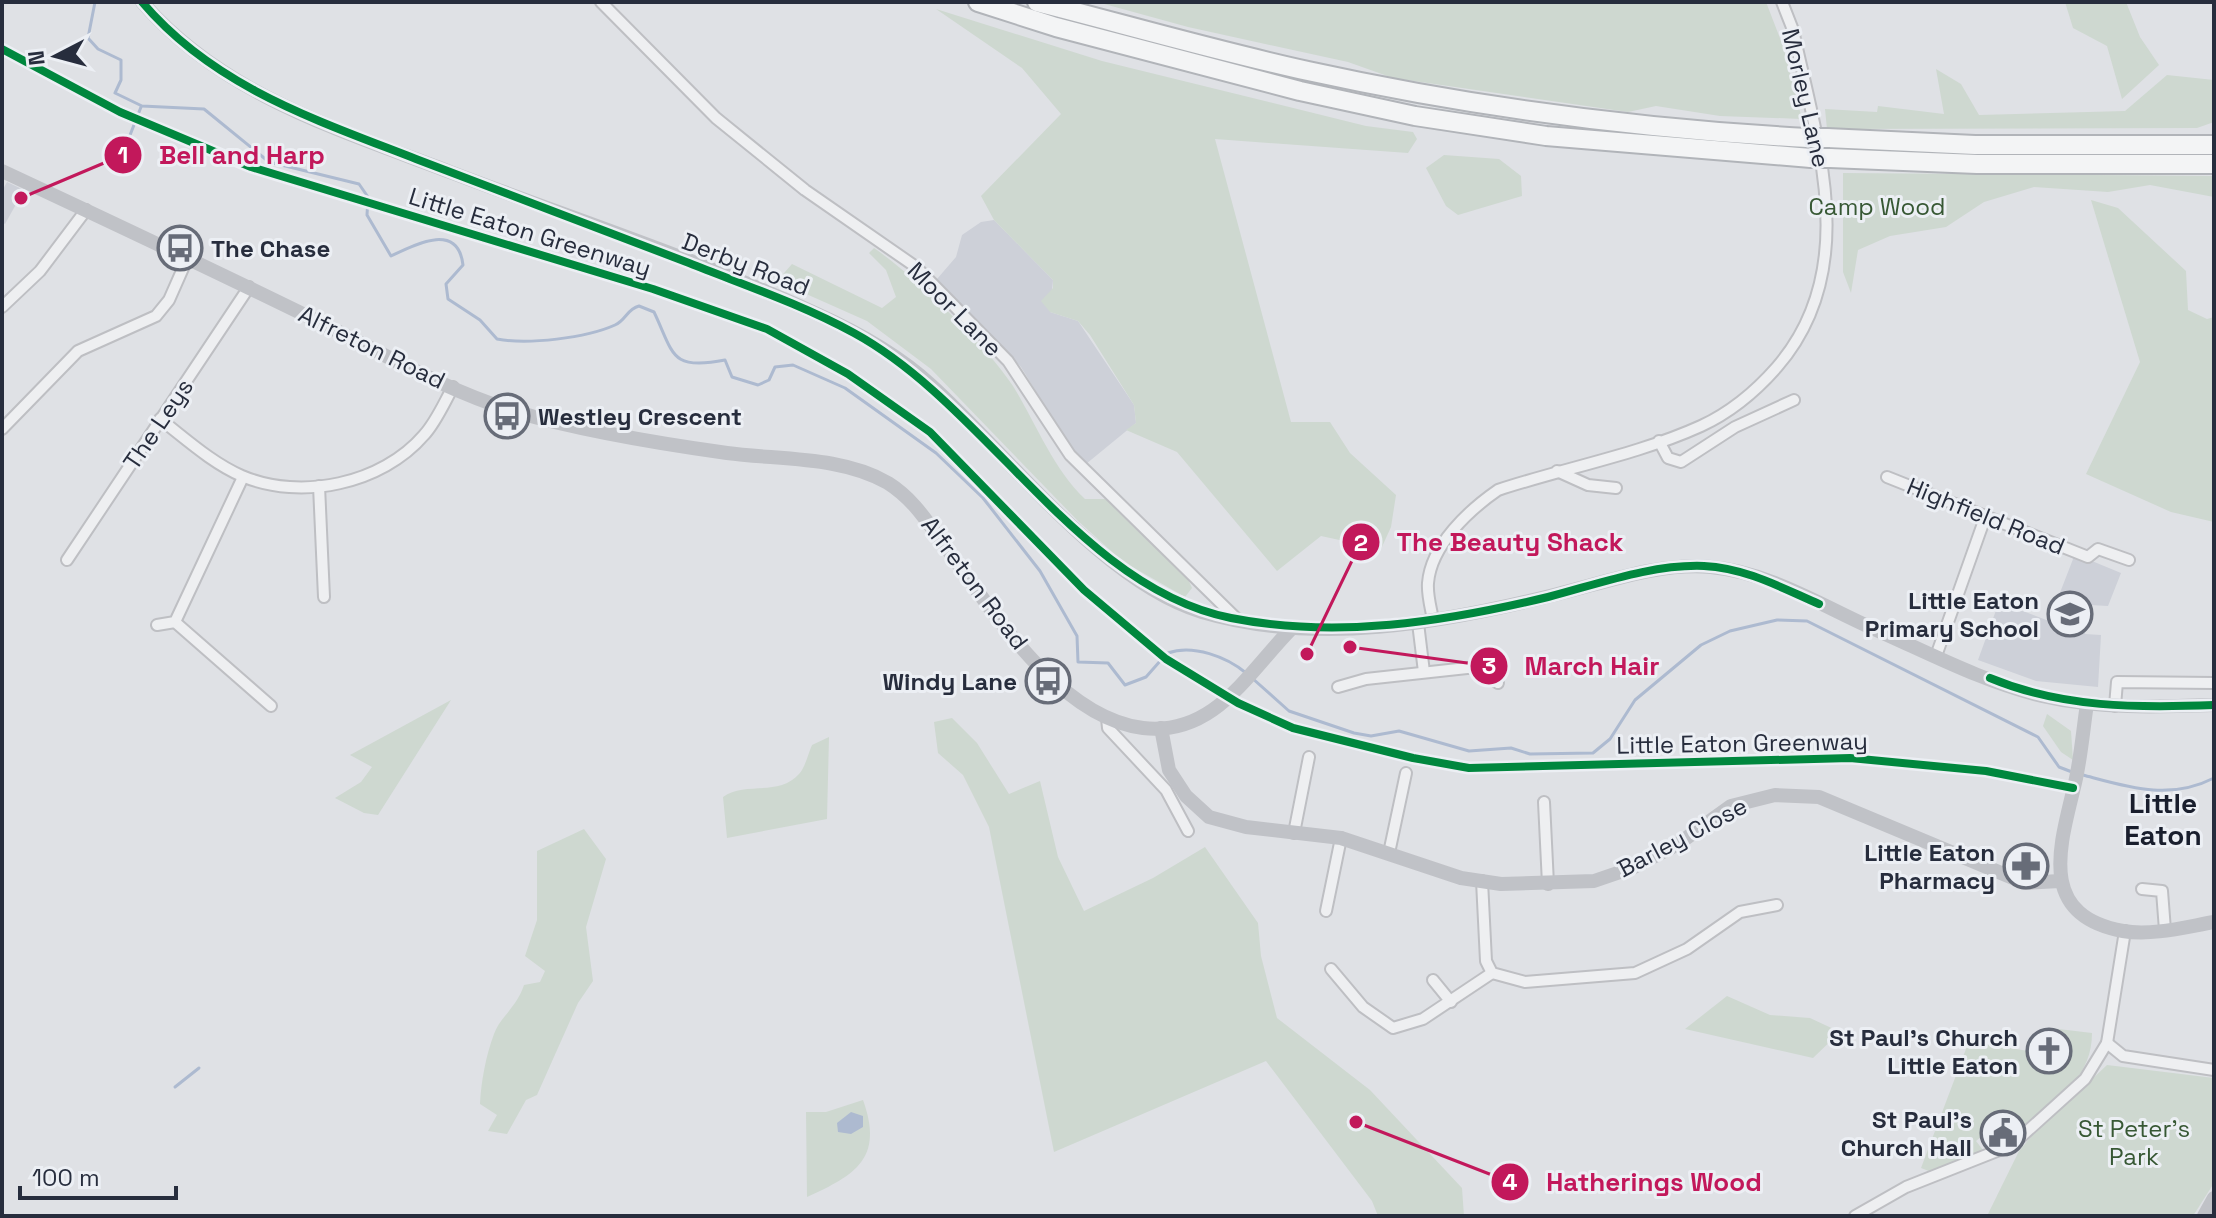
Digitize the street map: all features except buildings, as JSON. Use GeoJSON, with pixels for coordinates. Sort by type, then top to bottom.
{"type":"FeatureCollection","features":[{"type":"Feature","properties":{"kind":"highway"},"geometry":{"type":"LineString","coordinates":[[978,2],[1071,31],[1300,91],[1415,116],[1546,136],[1811,158],[1977,164],[2214,164]]}},
{"type":"Feature","properties":{"kind":"highway"},"geometry":{"type":"LineString","coordinates":[[1037,2],[1306,71],[1412,92],[1613,121],[1818,138],[1960,145],[2214,145]]}},
{"type":"Feature","properties":{"kind":"street","name":"Derby Road"},"geometry":{"type":"LineString","coordinates":[[142,2],[176,37],[213,66],[293,112],[766,293],[856,334],[927,381],[1048,501],[1125,570],[1176,602],[1238,620],[1291,629]]}},
{"type":"Feature","properties":{"kind":"street","name":"Moor Lane"},"geometry":{"type":"LineString","coordinates":[[601,2],[716,118],[805,190],[916,267],[1008,361],[1070,455],[1238,620]]}},
{"type":"Feature","properties":{"kind":"street","name":"Morley Lane"},"geometry":{"type":"LineString","coordinates":[[1424,672],[1425,621],[1432,565],[1468,514],[1498,490],[1659,441],[1711,421],[1754,391],[1795,344],[1819,294],[1827,244],[1824,179],[1793,30],[1782,2]]}},
{"type":"Feature","properties":{"kind":"street","name":"Alfreton Road"},"geometry":{"type":"LineString","coordinates":[[2,171],[188,257],[479,400],[560,423],[667,445],[848,468],[887,483],[921,511],[1006,629],[1072,696],[1107,718],[1144,728],[1197,721],[1222,705],[1291,629]]}},
{"type":"Feature","properties":{"kind":"street"},"geometry":{"type":"LineString","coordinates":[[2,307],[40,271],[86,210]]}},
{"type":"Feature","properties":{"kind":"street"},"geometry":{"type":"LineString","coordinates":[[2,429],[78,351],[156,316],[169,300],[188,257]]}},
{"type":"Feature","properties":{"kind":"street","name":"The Leys"},"geometry":{"type":"LineString","coordinates":[[67,560],[249,287]]}},
{"type":"Feature","properties":{"kind":"street"},"geometry":{"type":"LineString","coordinates":[[160,419],[221,465],[243,477],[279,486],[319,486],[373,472],[401,456],[425,434],[453,387]]}},
{"type":"Feature","properties":{"kind":"street"},"geometry":{"type":"LineString","coordinates":[[1659,441],[1668,458],[1681,462],[1735,427],[1794,400]]}},
{"type":"Feature","properties":{"kind":"street"},"geometry":{"type":"LineString","coordinates":[[1557,471],[1588,485],[1616,488]]}},
{"type":"Feature","properties":{"kind":"street"},"geometry":{"type":"LineString","coordinates":[[175,622],[243,477]]}},
{"type":"Feature","properties":{"kind":"street","name":"Highfield Road"},"geometry":{"type":"LineString","coordinates":[[1887,477],[2088,557],[2098,549],[2129,560]]}},
{"type":"Feature","properties":{"kind":"street"},"geometry":{"type":"LineString","coordinates":[[319,486],[324,597]]}},
{"type":"Feature","properties":{"kind":"street"},"geometry":{"type":"LineString","coordinates":[[1936,656],[1986,515]]}},
{"type":"Feature","properties":{"kind":"street"},"geometry":{"type":"LineString","coordinates":[[1291,629],[1425,621],[1490,611],[1656,570],[1707,566],[1761,578],[1936,656],[2022,690],[2087,704],[2214,705]]}},
{"type":"Feature","properties":{"kind":"street"},"geometry":{"type":"LineString","coordinates":[[157,625],[175,622]]}},
{"type":"Feature","properties":{"kind":"street"},"geometry":{"type":"LineString","coordinates":[[175,622],[266,702],[270,688]]}},
{"type":"Feature","properties":{"kind":"street"},"geometry":{"type":"LineString","coordinates":[[1338,687],[1424,672],[1476,668],[1498,683]]}},
{"type":"Feature","properties":{"kind":"street"},"geometry":{"type":"LineString","coordinates":[[2115,706],[2117,682],[2214,683]]}},
{"type":"Feature","properties":{"kind":"street"},"geometry":{"type":"LineString","coordinates":[[2087,704],[2075,782],[2058,860],[2060,881],[2068,898],[2081,911],[2125,931],[2165,930],[2214,922]]}},
{"type":"Feature","properties":{"kind":"street"},"geometry":{"type":"LineString","coordinates":[[1107,718],[1108,728],[1166,790],[1188,831]]}},
{"type":"Feature","properties":{"kind":"street","name":"Barley Close"},"geometry":{"type":"LineString","coordinates":[[1161,728],[1169,770],[1186,796],[1209,817],[1222,823],[1341,838],[1437,873],[1482,881],[1548,884],[1594,881],[1632,868],[1678,844],[1731,806],[1775,795],[1819,797],[2025,883],[2060,881]]}},
{"type":"Feature","properties":{"kind":"street"},"geometry":{"type":"LineString","coordinates":[[1294,833],[1309,757]]}},
{"type":"Feature","properties":{"kind":"street"},"geometry":{"type":"LineString","coordinates":[[1389,853],[1406,773]]}},
{"type":"Feature","properties":{"kind":"street"},"geometry":{"type":"LineString","coordinates":[[1544,802],[1548,884]]}},
{"type":"Feature","properties":{"kind":"street"},"geometry":{"type":"LineString","coordinates":[[1326,911],[1341,838]]}},
{"type":"Feature","properties":{"kind":"street"},"geometry":{"type":"LineString","coordinates":[[1482,881],[1484,951],[1492,973]]}},
{"type":"Feature","properties":{"kind":"street"},"geometry":{"type":"LineString","coordinates":[[2142,889],[2162,891],[2165,930]]}},
{"type":"Feature","properties":{"kind":"street"},"geometry":{"type":"LineString","coordinates":[[1492,973],[1525,982],[1635,973],[1687,949],[1740,912],[1777,905]]}},
{"type":"Feature","properties":{"kind":"street"},"geometry":{"type":"LineString","coordinates":[[1855,1216],[1906,1187],[2012,1145],[2085,1079],[2107,1043],[2125,931]]}},
{"type":"Feature","properties":{"kind":"street"},"geometry":{"type":"LineString","coordinates":[[1331,969],[1363,1007],[1393,1028],[1423,1019],[1492,973]]}},
{"type":"Feature","properties":{"kind":"street"},"geometry":{"type":"LineString","coordinates":[[1433,980],[1451,1002]]}},
{"type":"Feature","properties":{"kind":"street"},"geometry":{"type":"LineString","coordinates":[[2107,1043],[2123,1056],[2214,1070]]}},
{"type":"Feature","properties":{"kind":"street"},"geometry":{"type":"LineString","coordinates":[[2204,1216],[2214,1198]]}},
{"type":"Feature","properties":{"kind":"shaded area"},"geometry":{"type":"Polygon","coordinates":[[[7,182],[24,190],[5,224],[2,222],[2,191],[7,182]]]}},
{"type":"Feature","properties":{"kind":"shaded area"},"geometry":{"type":"Polygon","coordinates":[[[994,220],[1053,280],[1050,312],[1078,321],[1134,405],[1136,423],[1086,464],[1071,449],[1021,367],[937,279],[956,257],[962,235],[981,222],[994,220]]]}},
{"type":"Feature","properties":{"kind":"shaded area","name":"Little Eaton Primary School"},"geometry":{"type":"Polygon","coordinates":[[[2075,554],[2121,573],[2108,606],[2090,605],[2085,634],[2101,635],[2098,687],[2036,681],[1978,660],[1999,602],[2049,621],[2075,554]]]}},
{"type":"Feature","properties":{"kind":"green space"},"geometry":{"type":"Polygon","coordinates":[[[1097,2],[1766,2],[1783,46],[1802,119],[1720,116],[1656,106],[1628,112],[1393,78],[1348,62],[1188,27],[1097,2]]]}},
{"type":"Feature","properties":{"kind":"green space"},"geometry":{"type":"Polygon","coordinates":[[[2065,2],[2126,2],[2140,37],[2159,65],[2122,99],[2107,46],[2073,28],[2065,2]]]}},
{"type":"Feature","properties":{"kind":"green space"},"geometry":{"type":"Polygon","coordinates":[[[936,9],[1102,61],[1366,126],[1413,132],[1417,139],[1408,153],[1215,139],[1291,422],[1330,422],[1350,453],[1396,495],[1391,527],[1381,549],[1321,536],[1277,571],[1177,452],[1126,430],[1136,423],[1134,405],[1078,321],[1050,312],[1041,301],[1053,288],[1053,280],[994,220],[981,196],[1061,114],[1022,68],[936,9]]]}},
{"type":"Feature","properties":{"kind":"green space"},"geometry":{"type":"Polygon","coordinates":[[[1936,69],[1961,84],[1979,115],[2125,111],[2167,75],[2214,80],[2214,122],[2197,128],[1827,129],[1825,109],[1877,112],[1878,106],[1944,114],[1936,69]]]}},
{"type":"Feature","properties":{"kind":"green space"},"geometry":{"type":"Polygon","coordinates":[[[1444,155],[1499,159],[1521,176],[1522,196],[1458,215],[1446,206],[1426,168],[1444,155]]]}},
{"type":"Feature","properties":{"kind":"green space","name":"Camp Wood"},"geometry":{"type":"Polygon","coordinates":[[[1843,173],[2214,176],[2214,197],[2150,185],[2108,192],[2034,187],[1984,202],[1946,227],[1890,236],[1858,250],[1851,293],[1843,272],[1843,173]]]}},
{"type":"Feature","properties":{"kind":"green space"},"geometry":{"type":"Polygon","coordinates":[[[2091,200],[2118,208],[2186,271],[2188,310],[2207,319],[2214,317],[2214,522],[2171,512],[2086,474],[2140,362],[2091,200]]]}},
{"type":"Feature","properties":{"kind":"green space"},"geometry":{"type":"Polygon","coordinates":[[[874,248],[968,331],[1013,386],[1073,487],[1085,499],[1105,499],[1119,510],[1187,577],[1192,588],[1185,597],[1122,561],[1077,520],[931,369],[867,321],[777,281],[792,264],[882,308],[896,297],[886,270],[869,253],[874,248]]]}},
{"type":"Feature","properties":{"kind":"green space"},"geometry":{"type":"Polygon","coordinates":[[[451,700],[378,815],[364,813],[335,798],[361,782],[372,767],[350,755],[451,700]]]}},
{"type":"Feature","properties":{"kind":"green space"},"geometry":{"type":"Polygon","coordinates":[[[2047,714],[2071,731],[2073,760],[2061,752],[2043,726],[2047,714]]]}},
{"type":"Feature","properties":{"kind":"green space"},"geometry":{"type":"Polygon","coordinates":[[[952,718],[977,743],[1009,794],[1040,781],[1058,857],[1084,911],[1153,878],[1205,847],[1258,923],[1261,956],[1277,1018],[1370,1090],[1462,1188],[1464,1216],[1378,1216],[1372,1201],[1266,1061],[1054,1152],[989,827],[963,775],[938,753],[934,722],[952,718]]]}},
{"type":"Feature","properties":{"kind":"green space"},"geometry":{"type":"Polygon","coordinates":[[[829,737],[827,819],[727,838],[723,797],[731,792],[772,787],[791,781],[803,768],[812,745],[829,737]]]}},
{"type":"Feature","properties":{"kind":"green space"},"geometry":{"type":"Polygon","coordinates":[[[584,829],[606,859],[586,927],[593,981],[578,1003],[537,1095],[526,1100],[507,1134],[488,1131],[497,1115],[480,1104],[481,1087],[494,1034],[524,985],[540,982],[545,971],[525,956],[537,920],[537,851],[584,829]]]}},
{"type":"Feature","properties":{"kind":"green space"},"geometry":{"type":"Polygon","coordinates":[[[1727,996],[1770,1015],[1810,1018],[1840,1032],[1813,1058],[1685,1029],[1727,996]]]}},
{"type":"Feature","properties":{"kind":"green space"},"geometry":{"type":"Polygon","coordinates":[[[2050,1028],[2092,1033],[2085,1064],[2068,1089],[2019,1130],[2008,1115],[1976,1141],[1983,1150],[1934,1173],[1921,1168],[1969,1041],[2028,1051],[2037,1036],[2050,1028]]]}},
{"type":"Feature","properties":{"kind":"green space","name":"St Peter's Park"},"geometry":{"type":"Polygon","coordinates":[[[2107,1065],[2214,1078],[2214,1183],[2193,1216],[1987,1216],[2019,1151],[2107,1065]]]}},
{"type":"Feature","properties":{"kind":"green space"},"geometry":{"type":"Polygon","coordinates":[[[863,1100],[870,1137],[861,1162],[839,1181],[807,1197],[806,1112],[826,1112],[863,1100]]]}},
{"type":"Feature","properties":{"kind":"water"},"geometry":{"type":"Polygon","coordinates":[[[851,1112],[863,1116],[863,1127],[851,1134],[838,1132],[837,1123],[851,1112]]]}},
{"type":"Feature","properties":{"kind":"waterway"},"geometry":{"type":"LineString","coordinates":[[95,2],[88,38],[98,49],[121,60],[121,80],[115,93],[142,106],[204,109],[269,162],[359,184],[368,197],[367,215],[391,256],[423,242],[445,240],[453,244],[463,265],[446,284],[448,299],[480,320],[497,339],[540,341],[589,334],[615,325],[639,306],[654,312],[671,349],[684,361],[707,363],[725,360],[732,377],[758,385],[769,380],[775,367],[793,365],[845,388],[936,453],[983,498],[1040,571],[1077,636],[1078,662],[1108,663],[1125,685],[1146,677],[1161,660]]}},
{"type":"Feature","properties":{"kind":"waterway"},"geometry":{"type":"LineString","coordinates":[[116,171],[141,107]]}},
{"type":"Feature","properties":{"kind":"waterway"},"geometry":{"type":"LineString","coordinates":[[1252,678],[1289,711],[1354,733],[1371,736],[1399,731],[1469,751],[1511,748],[1530,754],[1593,753],[1610,739],[1635,700],[1701,645],[1730,631],[1777,620],[1807,621],[2038,737],[2059,767],[2072,772]]}},
{"type":"Feature","properties":{"kind":"waterway"},"geometry":{"type":"LineString","coordinates":[[1168,653],[1199,651],[1229,662],[1246,673]]}},
{"type":"Feature","properties":{"kind":"waterway"},"geometry":{"type":"LineString","coordinates":[[2083,775],[2148,790],[2181,789],[2214,778]]}},
{"type":"Feature","properties":{"kind":"waterway"},"geometry":{"type":"LineString","coordinates":[[175,1087],[199,1068]]}},
{"type":"Feature","properties":{"kind":"cycle path","name":"Little Eaton Greenway"},"geometry":{"type":"LineString","coordinates":[[142,2],[170,32],[201,57],[234,79],[304,115],[772,295],[854,333],[902,365],[948,404],[1080,534],[1127,571],[1177,600],[1231,618],[1271,624],[1311,627],[1390,625],[1509,606],[1665,568],[1704,566],[1749,575],[1819,604]]}},
{"type":"Feature","properties":{"kind":"cycle path","name":"Little Eaton Greenway"},"geometry":{"type":"LineString","coordinates":[[2,49],[120,112],[251,167],[653,289],[767,329],[848,374],[930,432],[1084,590],[1166,659],[1238,703],[1293,728],[1413,758],[1469,768],[1850,758],[1986,771],[2073,788]]}},
{"type":"Feature","properties":{"kind":"cycle path"},"geometry":{"type":"LineString","coordinates":[[1990,678],[2072,701],[2128,706],[2214,705]]}},
{"type":"Feature","properties":{"kind":"place","name":"Bell and Harp"},"geometry":{"type":"Point","coordinates":[21,198]}},
{"type":"Feature","properties":{"kind":"place","name":"The Chase"},"geometry":{"type":"Point","coordinates":[180,248]}},
{"type":"Feature","properties":{"kind":"place","name":"Westley Crescent"},"geometry":{"type":"Point","coordinates":[507,416]}},
{"type":"Feature","properties":{"kind":"place","name":"Little Eaton Primary School"},"geometry":{"type":"Point","coordinates":[2070,614]}},
{"type":"Feature","properties":{"kind":"place","name":"March Hair"},"geometry":{"type":"Point","coordinates":[1350,647]}},
{"type":"Feature","properties":{"kind":"place","name":"The Beauty Shack"},"geometry":{"type":"Point","coordinates":[1307,654]}},
{"type":"Feature","properties":{"kind":"place","name":"Windy Lane"},"geometry":{"type":"Point","coordinates":[1048,681]}},
{"type":"Feature","properties":{"kind":"place","name":"Little Eaton Pharmacy"},"geometry":{"type":"Point","coordinates":[2026,866]}},
{"type":"Feature","properties":{"kind":"place","name":"St Paul's Church Little Eaton"},"geometry":{"type":"Point","coordinates":[2049,1051]}},
{"type":"Feature","properties":{"kind":"place","name":"Hatherings Wood"},"geometry":{"type":"Point","coordinates":[1356,1122]}},
{"type":"Feature","properties":{"kind":"place","name":"St Paul's Church Hall"},"geometry":{"type":"Point","coordinates":[2003,1133]}},
{"type":"Feature","properties":{"kind":"district","name":"Little Eaton"},"geometry":{"type":"Point","coordinates":[2163,819]}}]}
